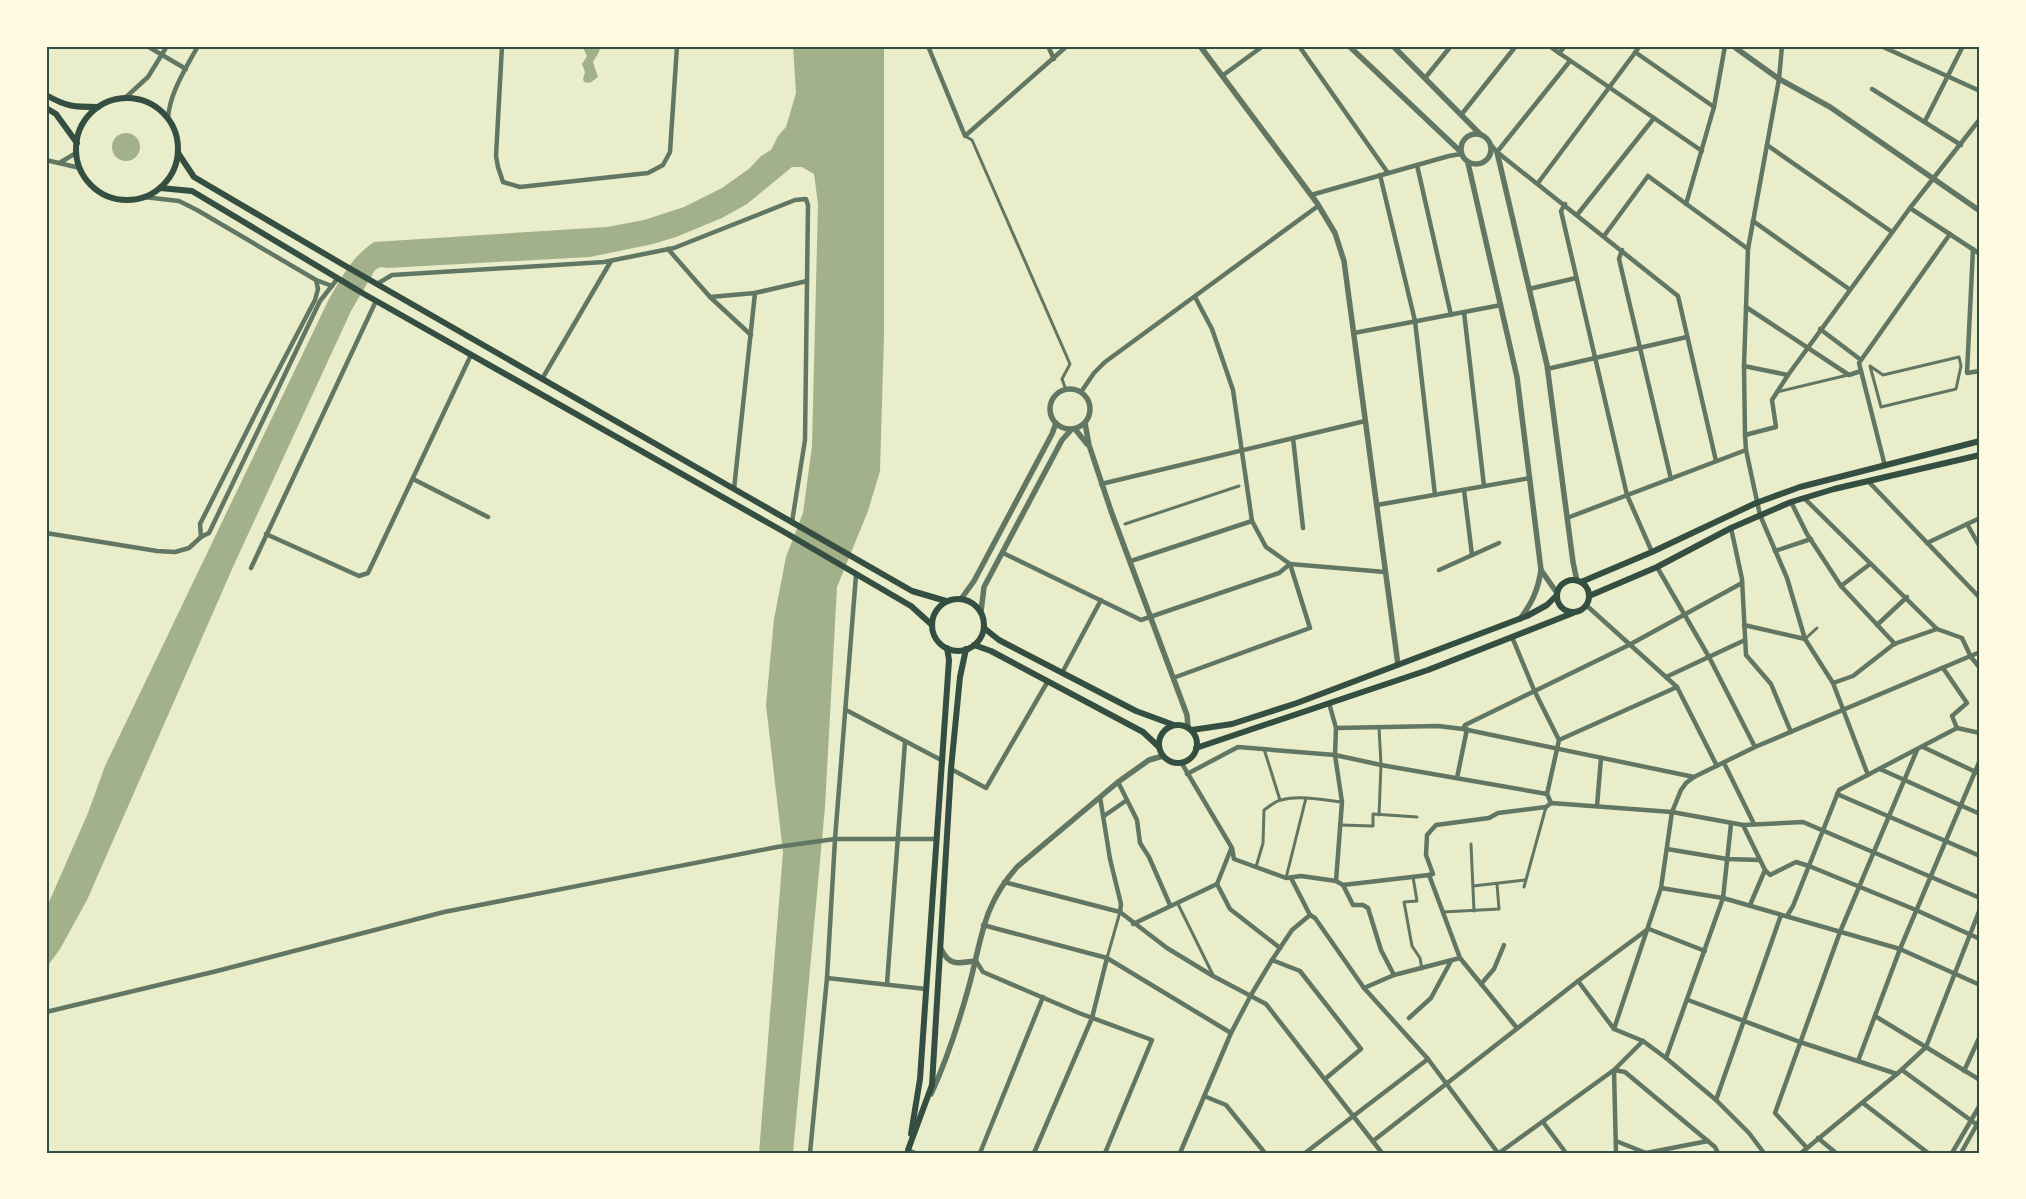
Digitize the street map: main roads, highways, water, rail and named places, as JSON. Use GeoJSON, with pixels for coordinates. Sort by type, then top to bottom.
{"type":"FeatureCollection","features":[{"type":"Feature","properties":{"kind":"main road"},"geometry":{"type":"LineString","coordinates":[[46,95],[59,103],[73,107],[98,108]]}},
{"type":"Feature","properties":{"kind":"main road"},"geometry":{"type":"LineString","coordinates":[[115,99],[137,99],[149,103],[160,110],[168,119],[174,129],[178,153],[175,166],[169,178],[160,188],[144,196],[125,200],[104,194],[94,188],[86,179],[80,168],[76,153],[77,143],[84,123],[98,108],[115,99]]}},
{"type":"Feature","properties":{"kind":"main road"},"geometry":{"type":"LineString","coordinates":[[46,108],[56,114],[77,143]]}},
{"type":"Feature","properties":{"kind":"main road"},"geometry":{"type":"LineString","coordinates":[[178,153],[194,176],[342,264],[858,560],[918,594],[946,601],[961,599],[976,606],[981,612],[984,628],[979,640],[974,645],[966,649],[956,650],[947,648],[936,639],[932,625],[934,615],[946,601]]}},
{"type":"Feature","properties":{"kind":"main road"},"geometry":{"type":"LineString","coordinates":[[160,188],[192,191],[376,301],[786,532],[911,606],[932,625]]}},
{"type":"Feature","properties":{"kind":"main road"},"geometry":{"type":"LineString","coordinates":[[984,628],[999,640],[1136,711],[1190,729],[1232,724],[1297,703],[1520,619],[1547,606],[1566,582],[1579,582],[1652,552],[1756,504],[1800,487],[1980,441]]}},
{"type":"Feature","properties":{"kind":"main road"},"geometry":{"type":"LineString","coordinates":[[1589,596],[1657,567],[1731,528],[1791,502],[1868,481],[1979,456]]}},
{"type":"Feature","properties":{"kind":"main road"},"geometry":{"type":"LineString","coordinates":[[1196,748],[1428,670],[1579,611],[1586,605],[1589,596],[1586,588],[1579,582]]}},
{"type":"Feature","properties":{"kind":"main road"},"geometry":{"type":"LineString","coordinates":[[1557,594],[1559,606],[1564,611],[1572,613]]}},
{"type":"Feature","properties":{"kind":"main road"},"geometry":{"type":"LineString","coordinates":[[974,645],[986,648],[1143,732],[1159,748],[1163,756],[1171,762],[1181,762],[1191,758],[1197,742],[1190,729]]}},
{"type":"Feature","properties":{"kind":"main road"},"geometry":{"type":"LineString","coordinates":[[908,1151],[918,1096],[938,839],[949,660],[947,648]]}},
{"type":"Feature","properties":{"kind":"main road"},"geometry":{"type":"LineString","coordinates":[[908,1151],[932,1085],[951,769],[960,677],[966,649]]}},
{"type":"Feature","properties":{"kind":"main road"},"geometry":{"type":"LineString","coordinates":[[1159,748],[1159,741],[1164,731],[1174,725]]}}]}
